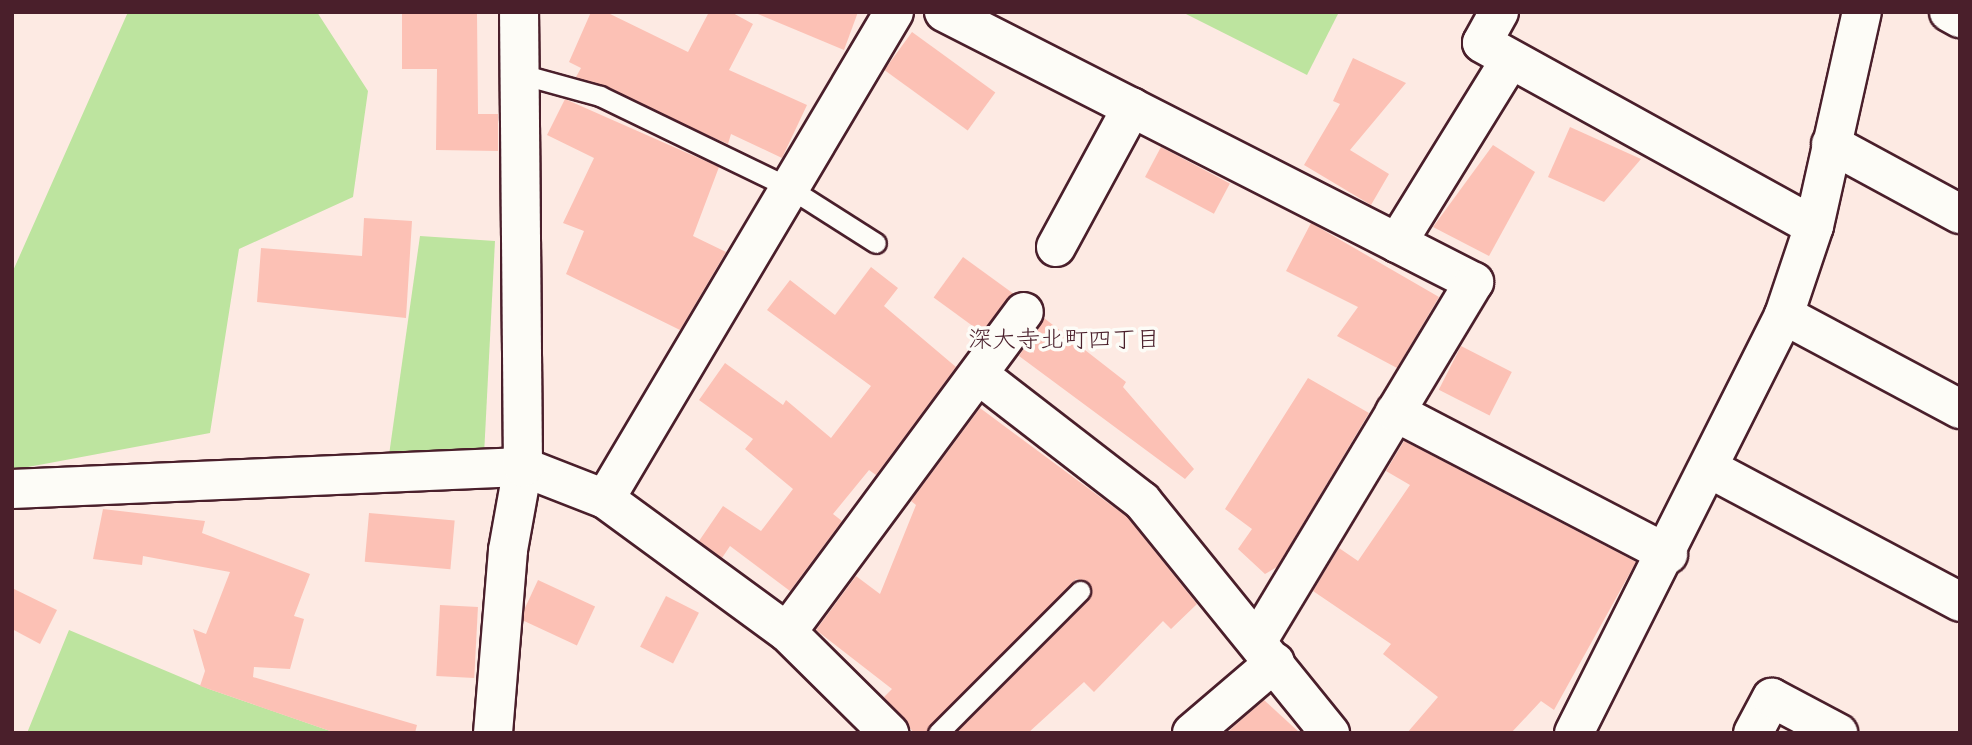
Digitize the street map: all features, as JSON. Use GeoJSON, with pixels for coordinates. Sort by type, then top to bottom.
{"type":"FeatureCollection","features":[{"type":"Feature","properties":{"kind":"street"},"geometry":{"type":"LineString","coordinates":[[493,733],[508,550],[523,467],[524,75],[519,12]]}},
{"type":"Feature","properties":{"kind":"street"},"geometry":{"type":"LineString","coordinates":[[605,499],[894,12]]}},
{"type":"Feature","properties":{"kind":"street"},"geometry":{"type":"LineString","coordinates":[[944,12],[1474,282],[1395,412],[1267,651],[1192,733]]}},
{"type":"Feature","properties":{"kind":"street"},"geometry":{"type":"LineString","coordinates":[[1499,12],[1482,44],[1510,62],[1814,226]]}},
{"type":"Feature","properties":{"kind":"street"},"geometry":{"type":"LineString","coordinates":[[1574,733],[1712,470],[1784,315],[1814,226],[1862,12]]}},
{"type":"Feature","properties":{"kind":"street"},"geometry":{"type":"LineString","coordinates":[[1949,12],[1960,18]]}},
{"type":"Feature","properties":{"kind":"street"},"geometry":{"type":"LineString","coordinates":[[1397,243],[1510,62]]}},
{"type":"Feature","properties":{"kind":"street"},"geometry":{"type":"LineString","coordinates":[[1056,247],[1132,107]]}},
{"type":"Feature","properties":{"kind":"street"},"geometry":{"type":"LineString","coordinates":[[1831,144],[1960,214]]}},
{"type":"Feature","properties":{"kind":"street"},"geometry":{"type":"LineString","coordinates":[[788,632],[1024,312]]}},
{"type":"Feature","properties":{"kind":"street"},"geometry":{"type":"LineString","coordinates":[[1784,315],[1960,409]]}},
{"type":"Feature","properties":{"kind":"street"},"geometry":{"type":"LineString","coordinates":[[979,375],[1142,501],[1267,651],[1330,733]]}},
{"type":"Feature","properties":{"kind":"street"},"geometry":{"type":"LineString","coordinates":[[1395,412],[1668,554]]}},
{"type":"Feature","properties":{"kind":"street"},"geometry":{"type":"LineString","coordinates":[[12,489],[523,467],[605,499],[788,632],[889,733]]}},
{"type":"Feature","properties":{"kind":"street"},"geometry":{"type":"LineString","coordinates":[[1712,470],[1960,602]]}},
{"type":"Feature","properties":{"kind":"street"},"geometry":{"type":"LineString","coordinates":[[1753,733],[1772,698],[1838,733]]}},
{"type":"Feature","properties":{"kind":"lane"},"geometry":{"type":"LineString","coordinates":[[524,75],[600,96],[788,187],[876,243]]}},
{"type":"Feature","properties":{"kind":"lane"},"geometry":{"type":"LineString","coordinates":[[938,733],[1080,591]]}},
{"type":"Feature","properties":{"kind":"green space"},"geometry":{"type":"Polygon","coordinates":[[[128,12],[317,12],[368,91],[353,197],[239,249],[210,433],[12,470],[12,273],[128,12]]]}},
{"type":"Feature","properties":{"kind":"green space"},"geometry":{"type":"Polygon","coordinates":[[[1182,12],[1339,12],[1307,75],[1182,12]]]}},
{"type":"Feature","properties":{"kind":"green space"},"geometry":{"type":"Polygon","coordinates":[[[420,236],[495,241],[484,455],[389,455],[420,236]]]}},
{"type":"Feature","properties":{"kind":"green space"},"geometry":{"type":"Polygon","coordinates":[[[69,630],[209,689],[336,733],[27,733],[69,630]]]}},
{"type":"Feature","properties":{"kind":"building"},"geometry":{"type":"Polygon","coordinates":[[[591,12],[606,12],[688,52],[709,12],[731,12],[753,24],[729,70],[807,105],[782,158],[731,134],[728,144],[576,77],[581,68],[569,62],[591,12]]]}},
{"type":"Feature","properties":{"kind":"building"},"geometry":{"type":"Polygon","coordinates":[[[753,12],[858,12],[844,50],[753,12]]]}},
{"type":"Feature","properties":{"kind":"building"},"geometry":{"type":"Polygon","coordinates":[[[402,13],[477,14],[478,114],[498,114],[498,151],[436,150],[437,69],[402,69],[402,13]]]}},
{"type":"Feature","properties":{"kind":"building"},"geometry":{"type":"Polygon","coordinates":[[[912,32],[995,93],[968,131],[884,70],[912,32]]]}},
{"type":"Feature","properties":{"kind":"building"},"geometry":{"type":"Polygon","coordinates":[[[1353,58],[1406,83],[1350,150],[1389,174],[1371,205],[1304,165],[1340,104],[1333,101],[1353,58]]]}},
{"type":"Feature","properties":{"kind":"building"},"geometry":{"type":"Polygon","coordinates":[[[565,99],[719,167],[693,236],[726,252],[680,330],[566,274],[584,231],[563,223],[594,158],[547,135],[565,99]]]}},
{"type":"Feature","properties":{"kind":"building"},"geometry":{"type":"Polygon","coordinates":[[[1570,127],[1641,159],[1604,202],[1548,177],[1570,127]]]}},
{"type":"Feature","properties":{"kind":"building"},"geometry":{"type":"Polygon","coordinates":[[[1493,145],[1535,172],[1489,256],[1433,227],[1493,145]]]}},
{"type":"Feature","properties":{"kind":"building"},"geometry":{"type":"Polygon","coordinates":[[[1161,147],[1230,184],[1214,214],[1145,177],[1161,147]]]}},
{"type":"Feature","properties":{"kind":"building"},"geometry":{"type":"Polygon","coordinates":[[[364,218],[412,221],[406,318],[257,302],[261,248],[362,256],[364,218]]]}},
{"type":"Feature","properties":{"kind":"building"},"geometry":{"type":"Polygon","coordinates":[[[1311,223],[1439,297],[1397,368],[1337,336],[1358,307],[1286,271],[1311,223]]]}},
{"type":"Feature","properties":{"kind":"building"},"geometry":{"type":"Polygon","coordinates":[[[963,257],[1013,293],[984,334],[934,297],[963,257]]]}},
{"type":"Feature","properties":{"kind":"building"},"geometry":{"type":"Polygon","coordinates":[[[871,267],[898,288],[884,306],[956,367],[876,475],[869,470],[833,514],[842,521],[790,591],[730,546],[722,558],[699,541],[723,506],[761,531],[793,489],[745,449],[753,439],[699,400],[725,363],[783,405],[786,400],[831,438],[871,386],[767,310],[790,280],[835,315],[871,267]]]}},
{"type":"Feature","properties":{"kind":"building"},"geometry":{"type":"Polygon","coordinates":[[[1044,318],[1126,382],[1123,387],[1194,469],[1185,479],[1019,356],[1044,318]]]}},
{"type":"Feature","properties":{"kind":"building"},"geometry":{"type":"Polygon","coordinates":[[[1461,346],[1512,372],[1490,416],[1439,390],[1461,346]]]}},
{"type":"Feature","properties":{"kind":"building"},"geometry":{"type":"Polygon","coordinates":[[[1308,378],[1369,413],[1277,567],[1265,574],[1238,549],[1252,529],[1225,509],[1308,378]]]}},
{"type":"Feature","properties":{"kind":"building"},"geometry":{"type":"Polygon","coordinates":[[[980,408],[1127,517],[1197,604],[1171,629],[1163,621],[1094,692],[1084,682],[1028,733],[956,733],[1089,600],[1089,583],[1076,579],[926,733],[914,733],[884,697],[892,689],[816,630],[856,576],[880,594],[916,505],[911,501],[980,408]]]}},
{"type":"Feature","properties":{"kind":"building"},"geometry":{"type":"Polygon","coordinates":[[[1404,441],[1636,562],[1554,710],[1541,701],[1511,733],[1407,733],[1438,697],[1383,654],[1391,644],[1313,591],[1339,548],[1358,561],[1410,485],[1386,471],[1404,441]]]}},
{"type":"Feature","properties":{"kind":"building"},"geometry":{"type":"Polygon","coordinates":[[[103,509],[205,521],[202,533],[310,574],[294,616],[304,619],[290,669],[254,667],[253,677],[417,725],[415,733],[336,733],[200,686],[205,671],[193,629],[206,634],[230,572],[143,556],[142,565],[93,559],[103,509]]]}},
{"type":"Feature","properties":{"kind":"building"},"geometry":{"type":"Polygon","coordinates":[[[369,513],[455,520],[450,569],[365,562],[369,513]]]}},
{"type":"Feature","properties":{"kind":"building"},"geometry":{"type":"Polygon","coordinates":[[[538,580],[595,607],[577,646],[520,619],[538,580]]]}},
{"type":"Feature","properties":{"kind":"building"},"geometry":{"type":"Polygon","coordinates":[[[12,588],[57,610],[40,644],[12,629],[12,588]]]}},
{"type":"Feature","properties":{"kind":"building"},"geometry":{"type":"Polygon","coordinates":[[[666,596],[699,613],[673,664],[640,647],[666,596]]]}},
{"type":"Feature","properties":{"kind":"building"},"geometry":{"type":"Polygon","coordinates":[[[440,605],[478,607],[474,678],[436,676],[440,605]]]}},
{"type":"Feature","properties":{"kind":"building"},"geometry":{"type":"Polygon","coordinates":[[[1264,700],[1300,733],[1227,733],[1233,727],[1264,700]]]}},
{"type":"Feature","properties":{"kind":"district","name":"深大寺北町四丁目"},"geometry":{"type":"Point","coordinates":[1064,340]}}]}
